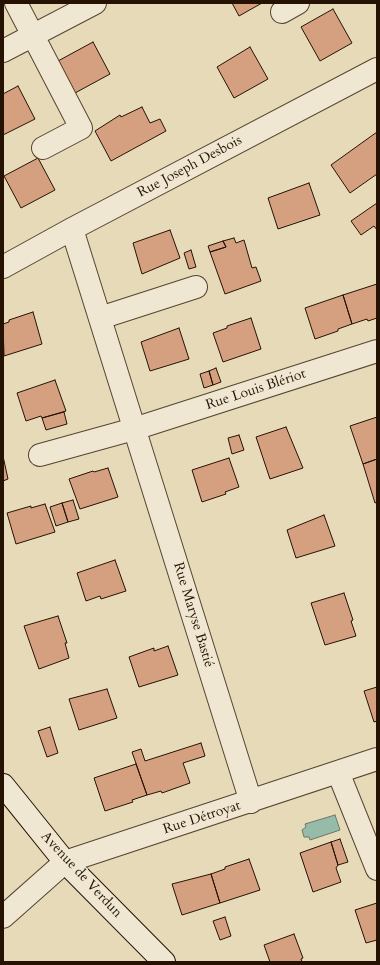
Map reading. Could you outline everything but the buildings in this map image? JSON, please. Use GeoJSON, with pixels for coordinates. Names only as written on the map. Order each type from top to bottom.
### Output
{"type":"FeatureCollection","features":[{"type":"Feature","properties":{"kind":"street"},"geometry":{"type":"LineString","coordinates":[[16,3],[81,128],[43,148]]}},
{"type":"Feature","properties":{"kind":"street"},"geometry":{"type":"LineString","coordinates":[[3,51],[95,3]]}},
{"type":"Feature","properties":{"kind":"street","name":"Rue Joseph Desbois"},"geometry":{"type":"LineString","coordinates":[[3,267],[72,229],[377,69]]}},
{"type":"Feature","properties":{"kind":"street","name":"Rue Maryse Bastié"},"geometry":{"type":"LineString","coordinates":[[72,229],[251,802]]}},
{"type":"Feature","properties":{"kind":"street"},"geometry":{"type":"LineString","coordinates":[[100,318],[196,287]]}},
{"type":"Feature","properties":{"kind":"street","name":"Rue Louis Blériot"},"geometry":{"type":"LineString","coordinates":[[134,429],[377,351]]}},
{"type":"Feature","properties":{"kind":"street"},"geometry":{"type":"LineString","coordinates":[[40,455],[134,429]]}},
{"type":"Feature","properties":{"kind":"street","name":"Rue Détroyat"},"geometry":{"type":"LineString","coordinates":[[65,862],[251,802],[377,759]]}},
{"type":"Feature","properties":{"kind":"street"},"geometry":{"type":"LineString","coordinates":[[338,772],[377,869]]}},
{"type":"Feature","properties":{"kind":"street","name":"Avenue de Verdun"},"geometry":{"type":"LineString","coordinates":[[3,785],[65,862],[164,962]]}},
{"type":"Feature","properties":{"kind":"street"},"geometry":{"type":"LineString","coordinates":[[3,917],[65,862]]}},
{"type":"Feature","properties":{"kind":"shaded area"},"geometry":{"type":"Polygon","coordinates":[[[335,815],[340,830],[310,840],[309,837],[304,837],[302,830],[306,827],[305,824],[335,815]]]}}]}
